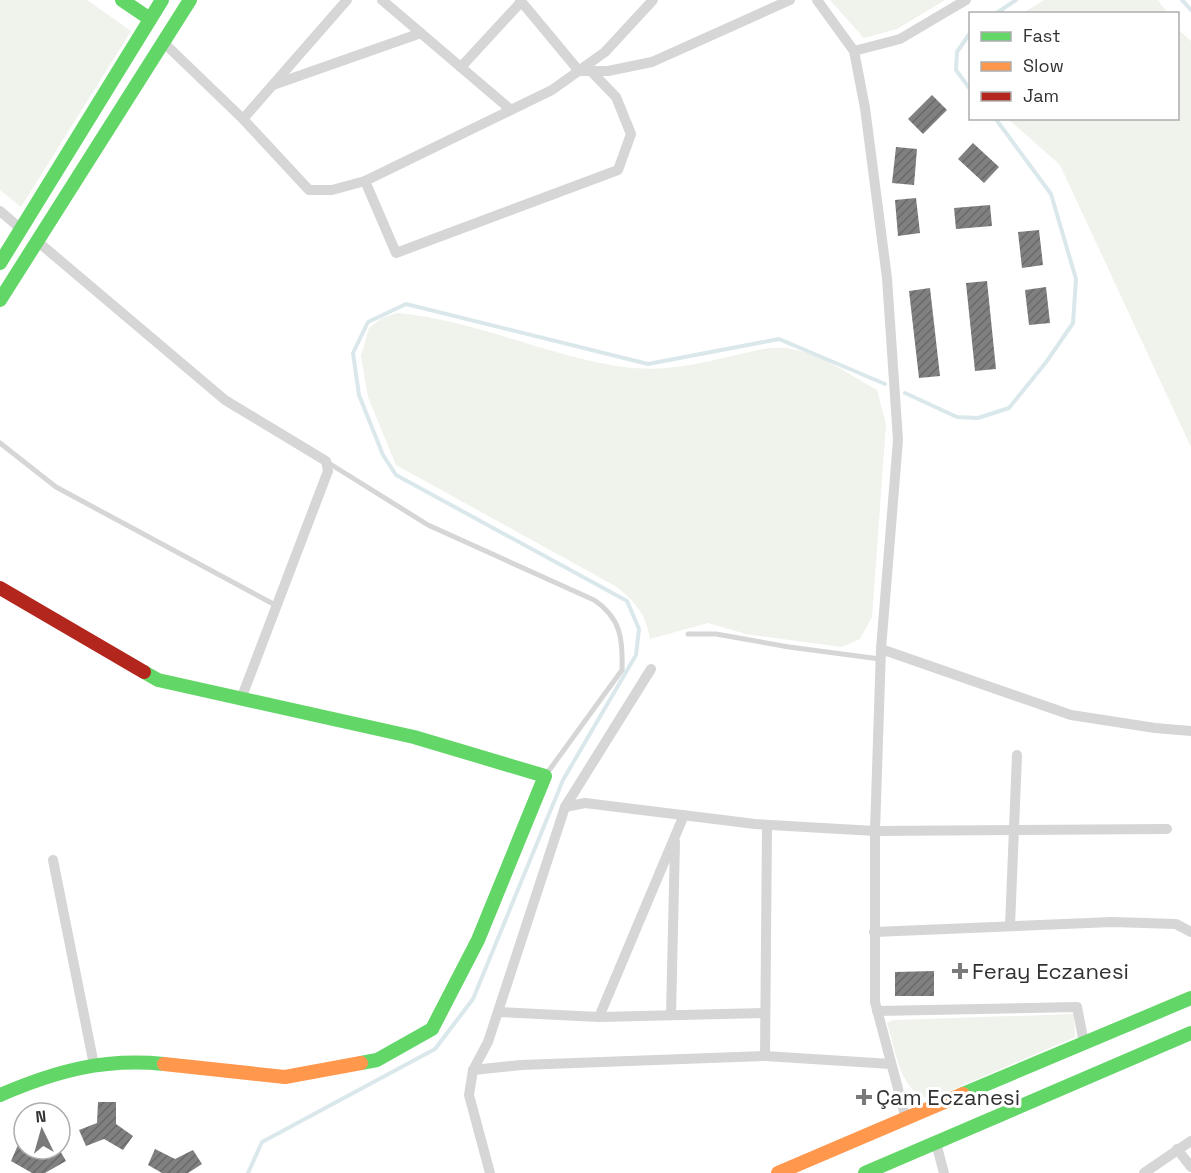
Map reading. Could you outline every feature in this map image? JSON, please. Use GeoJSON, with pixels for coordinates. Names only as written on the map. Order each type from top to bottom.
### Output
{"type":"FeatureCollection","features":[{"type":"Feature","properties":{"kind":"street"},"geometry":{"type":"LineString","coordinates":[[122,0],[150,19]]}},
{"type":"Feature","properties":{"kind":"street"},"geometry":{"type":"LineString","coordinates":[[0,263],[162,0]]}},
{"type":"Feature","properties":{"kind":"street"},"geometry":{"type":"LineString","coordinates":[[0,300],[190,0]]}},
{"type":"Feature","properties":{"kind":"street"},"geometry":{"type":"LineString","coordinates":[[243,119],[347,0]]}},
{"type":"Feature","properties":{"kind":"street"},"geometry":{"type":"LineString","coordinates":[[382,0],[511,110]]}},
{"type":"Feature","properties":{"kind":"street"},"geometry":{"type":"LineString","coordinates":[[163,42],[243,119],[309,190],[332,190],[365,181],[552,90],[586,69],[653,0]]}},
{"type":"Feature","properties":{"kind":"street"},"geometry":{"type":"LineString","coordinates":[[586,69],[608,71],[652,62],[790,0]]}},
{"type":"Feature","properties":{"kind":"street"},"geometry":{"type":"LineString","coordinates":[[817,0],[854,51],[865,108],[887,278],[898,440],[881,654],[874,932],[877,1011],[906,1119]]}},
{"type":"Feature","properties":{"kind":"street"},"geometry":{"type":"LineString","coordinates":[[854,51],[900,39],[966,0]]}},
{"type":"Feature","properties":{"kind":"street"},"geometry":{"type":"LineString","coordinates":[[365,181],[396,253],[618,170],[631,134],[616,97],[520,1],[461,67]]}},
{"type":"Feature","properties":{"kind":"street"},"geometry":{"type":"LineString","coordinates":[[273,85],[421,33]]}},
{"type":"Feature","properties":{"kind":"street"},"geometry":{"type":"LineString","coordinates":[[0,211],[21,229]]}},
{"type":"Feature","properties":{"kind":"street"},"geometry":{"type":"LineString","coordinates":[[37,241],[225,400],[326,461],[328,471],[241,699]]}},
{"type":"Feature","properties":{"kind":"street"},"geometry":{"type":"LineString","coordinates":[[0,588],[158,680],[414,737],[545,776],[478,940],[432,1029],[378,1060],[285,1077],[142,1062],[94,1065],[47,1075],[0,1095]]}},
{"type":"Feature","properties":{"kind":"street"},"geometry":{"type":"LineString","coordinates":[[881,654],[1071,715],[1191,731]]}},
{"type":"Feature","properties":{"kind":"street"},"geometry":{"type":"LineString","coordinates":[[490,1173],[469,1095],[473,1070],[488,1042],[565,807],[651,669]]}},
{"type":"Feature","properties":{"kind":"street"},"geometry":{"type":"LineString","coordinates":[[1010,926],[1017,754]]}},
{"type":"Feature","properties":{"kind":"street"},"geometry":{"type":"LineString","coordinates":[[565,807],[585,803],[767,825],[876,831],[1167,829]]}},
{"type":"Feature","properties":{"kind":"street"},"geometry":{"type":"LineString","coordinates":[[599,1017],[684,815]]}},
{"type":"Feature","properties":{"kind":"street"},"geometry":{"type":"LineString","coordinates":[[765,1056],[767,825]]}},
{"type":"Feature","properties":{"kind":"street"},"geometry":{"type":"LineString","coordinates":[[671,1015],[675,836]]}},
{"type":"Feature","properties":{"kind":"street"},"geometry":{"type":"LineString","coordinates":[[52,860],[94,1065]]}},
{"type":"Feature","properties":{"kind":"street"},"geometry":{"type":"LineString","coordinates":[[874,932],[1112,922],[1176,924],[1191,932]]}},
{"type":"Feature","properties":{"kind":"street"},"geometry":{"type":"LineString","coordinates":[[778,1173],[1191,998]]}},
{"type":"Feature","properties":{"kind":"street"},"geometry":{"type":"LineString","coordinates":[[877,1011],[1077,1007],[1084,1043]]}},
{"type":"Feature","properties":{"kind":"street"},"geometry":{"type":"LineString","coordinates":[[498,1012],[599,1017],[765,1013]]}},
{"type":"Feature","properties":{"kind":"street"},"geometry":{"type":"LineString","coordinates":[[865,1173],[1191,1033]]}},
{"type":"Feature","properties":{"kind":"street"},"geometry":{"type":"LineString","coordinates":[[473,1070],[521,1065],[765,1056],[891,1064]]}},
{"type":"Feature","properties":{"kind":"street"},"geometry":{"type":"LineString","coordinates":[[1144,1173],[1191,1141]]}},
{"type":"Feature","properties":{"kind":"street"},"geometry":{"type":"LineString","coordinates":[[936,1143],[944,1173]]}},
{"type":"Feature","properties":{"kind":"street"},"geometry":{"type":"LineString","coordinates":[[1178,1149],[1191,1167]]}},
{"type":"Feature","properties":{"kind":"lane"},"geometry":{"type":"LineString","coordinates":[[0,443],[56,487],[277,606]]}},
{"type":"Feature","properties":{"kind":"lane"},"geometry":{"type":"LineString","coordinates":[[326,461],[429,525],[594,600],[609,610],[619,630],[622,670],[545,776]]}},
{"type":"Feature","properties":{"kind":"lane"},"geometry":{"type":"LineString","coordinates":[[688,634],[716,634],[789,647],[881,654]]}},
{"type":"Feature","properties":{"kind":"shaded area"},"geometry":{"type":"Polygon","coordinates":[[[0,0],[87,0],[131,31],[21,207],[0,190],[0,0]]]}},
{"type":"Feature","properties":{"kind":"shaded area"},"geometry":{"type":"Polygon","coordinates":[[[830,0],[945,0],[897,29],[864,38],[830,0]]]}},
{"type":"Feature","properties":{"kind":"shaded area"},"geometry":{"type":"Polygon","coordinates":[[[1044,0],[1158,0],[1166,12],[1025,12],[1044,0]]]}},
{"type":"Feature","properties":{"kind":"shaded area"},"geometry":{"type":"Polygon","coordinates":[[[1179,30],[1191,41],[1191,447],[1060,165],[1009,120],[1179,120],[1179,30]]]}},
{"type":"Feature","properties":{"kind":"shaded area"},"geometry":{"type":"Polygon","coordinates":[[[397,313],[455,323],[567,355],[624,367],[651,369],[676,367],[762,349],[787,348],[817,357],[877,390],[886,424],[872,617],[860,639],[842,647],[746,634],[708,623],[650,639],[646,623],[639,610],[617,587],[396,465],[368,397],[361,356],[369,328],[382,318],[397,313]]]}},
{"type":"Feature","properties":{"kind":"shaded area"},"geometry":{"type":"Polygon","coordinates":[[[1074,1014],[1075,1037],[931,1099],[920,1095],[905,1079],[896,1057],[887,1023],[893,1020],[1074,1014]]]}},
{"type":"Feature","properties":{"kind":"building"},"geometry":{"type":"Polygon","coordinates":[[[932,95],[947,110],[923,134],[908,119],[932,95]]]}},
{"type":"Feature","properties":{"kind":"building"},"geometry":{"type":"Polygon","coordinates":[[[973,143],[999,167],[984,183],[958,159],[973,143]]]}},
{"type":"Feature","properties":{"kind":"building"},"geometry":{"type":"Polygon","coordinates":[[[896,147],[917,149],[914,185],[892,183],[896,147]]]}},
{"type":"Feature","properties":{"kind":"building"},"geometry":{"type":"Polygon","coordinates":[[[916,198],[920,233],[898,236],[895,200],[916,198]]]}},
{"type":"Feature","properties":{"kind":"building"},"geometry":{"type":"Polygon","coordinates":[[[990,205],[992,226],[956,229],[954,208],[990,205]]]}},
{"type":"Feature","properties":{"kind":"building"},"geometry":{"type":"Polygon","coordinates":[[[1039,230],[1043,265],[1022,268],[1018,232],[1039,230]]]}},
{"type":"Feature","properties":{"kind":"building"},"geometry":{"type":"Polygon","coordinates":[[[987,281],[996,369],[975,371],[966,283],[987,281]]]}},
{"type":"Feature","properties":{"kind":"building"},"geometry":{"type":"Polygon","coordinates":[[[1046,287],[1050,323],[1029,325],[1025,290],[1046,287]]]}},
{"type":"Feature","properties":{"kind":"building"},"geometry":{"type":"Polygon","coordinates":[[[930,288],[940,376],[919,378],[909,291],[930,288]]]}},
{"type":"Feature","properties":{"kind":"building"},"geometry":{"type":"Polygon","coordinates":[[[934,971],[934,996],[895,996],[895,972],[934,971]]]}},
{"type":"Feature","properties":{"kind":"building"},"geometry":{"type":"Polygon","coordinates":[[[98,1102],[116,1102],[116,1124],[133,1136],[123,1150],[104,1139],[86,1146],[79,1130],[97,1123],[98,1102]]]}},
{"type":"Feature","properties":{"kind":"building"},"geometry":{"type":"Polygon","coordinates":[[[155,1149],[175,1159],[193,1150],[202,1164],[188,1173],[162,1173],[148,1165],[155,1149]]]}},
{"type":"Feature","properties":{"kind":"building"},"geometry":{"type":"Polygon","coordinates":[[[12,1159],[12,1161],[66,1161],[45,1173],[32,1173],[11,1161],[12,1159]]]}},
{"type":"Feature","properties":{"kind":"waterway"},"geometry":{"type":"LineString","coordinates":[[998,12],[1016,0]]}},
{"type":"Feature","properties":{"kind":"waterway"},"geometry":{"type":"LineString","coordinates":[[1182,0],[1191,10]]}},
{"type":"Feature","properties":{"kind":"waterway"},"geometry":{"type":"LineString","coordinates":[[969,34],[957,52],[956,70],[969,88]]}},
{"type":"Feature","properties":{"kind":"waterway"},"geometry":{"type":"LineString","coordinates":[[905,393],[957,417],[978,418],[1009,408],[1047,361],[1073,323],[1076,279],[1051,194],[996,120]]}},
{"type":"Feature","properties":{"kind":"waterway"},"geometry":{"type":"LineString","coordinates":[[248,1173],[262,1142],[435,1049],[473,999],[563,780],[636,655],[639,629],[627,601],[396,475],[383,455],[359,395],[353,353],[368,322],[406,304],[648,364],[779,339],[885,384]]}},
{"type":"Feature","properties":{"kind":"traffic: fast"},"geometry":{"type":"LineString","coordinates":[[122,0],[150,19]]}},
{"type":"Feature","properties":{"kind":"traffic: fast"},"geometry":{"type":"LineString","coordinates":[[0,263],[162,0]]}},
{"type":"Feature","properties":{"kind":"traffic: fast"},"geometry":{"type":"LineString","coordinates":[[0,300],[190,0]]}},
{"type":"Feature","properties":{"kind":"traffic: fast"},"geometry":{"type":"LineString","coordinates":[[144,672],[158,680],[414,737],[545,776],[478,940],[432,1029],[377,1060],[361,1063]]}},
{"type":"Feature","properties":{"kind":"traffic: fast"},"geometry":{"type":"LineString","coordinates":[[963,1094],[1191,998]]}},
{"type":"Feature","properties":{"kind":"traffic: fast"},"geometry":{"type":"LineString","coordinates":[[865,1173],[1191,1033]]}},
{"type":"Feature","properties":{"kind":"traffic: fast"},"geometry":{"type":"LineString","coordinates":[[0,1095],[41,1079],[80,1068],[121,1063],[164,1064]]}},
{"type":"Feature","properties":{"kind":"traffic: slow"},"geometry":{"type":"LineString","coordinates":[[164,1064],[285,1077],[361,1063]]}},
{"type":"Feature","properties":{"kind":"traffic: slow"},"geometry":{"type":"LineString","coordinates":[[778,1173],[963,1094]]}},
{"type":"Feature","properties":{"kind":"traffic: jam"},"geometry":{"type":"LineString","coordinates":[[0,588],[144,672]]}},
{"type":"Feature","properties":{"kind":"place","name":"Feray Eczanesi"},"geometry":{"type":"Point","coordinates":[960,971]}},
{"type":"Feature","properties":{"kind":"place","name":"Çam Eczanesi"},"geometry":{"type":"Point","coordinates":[864,1097]}}]}
